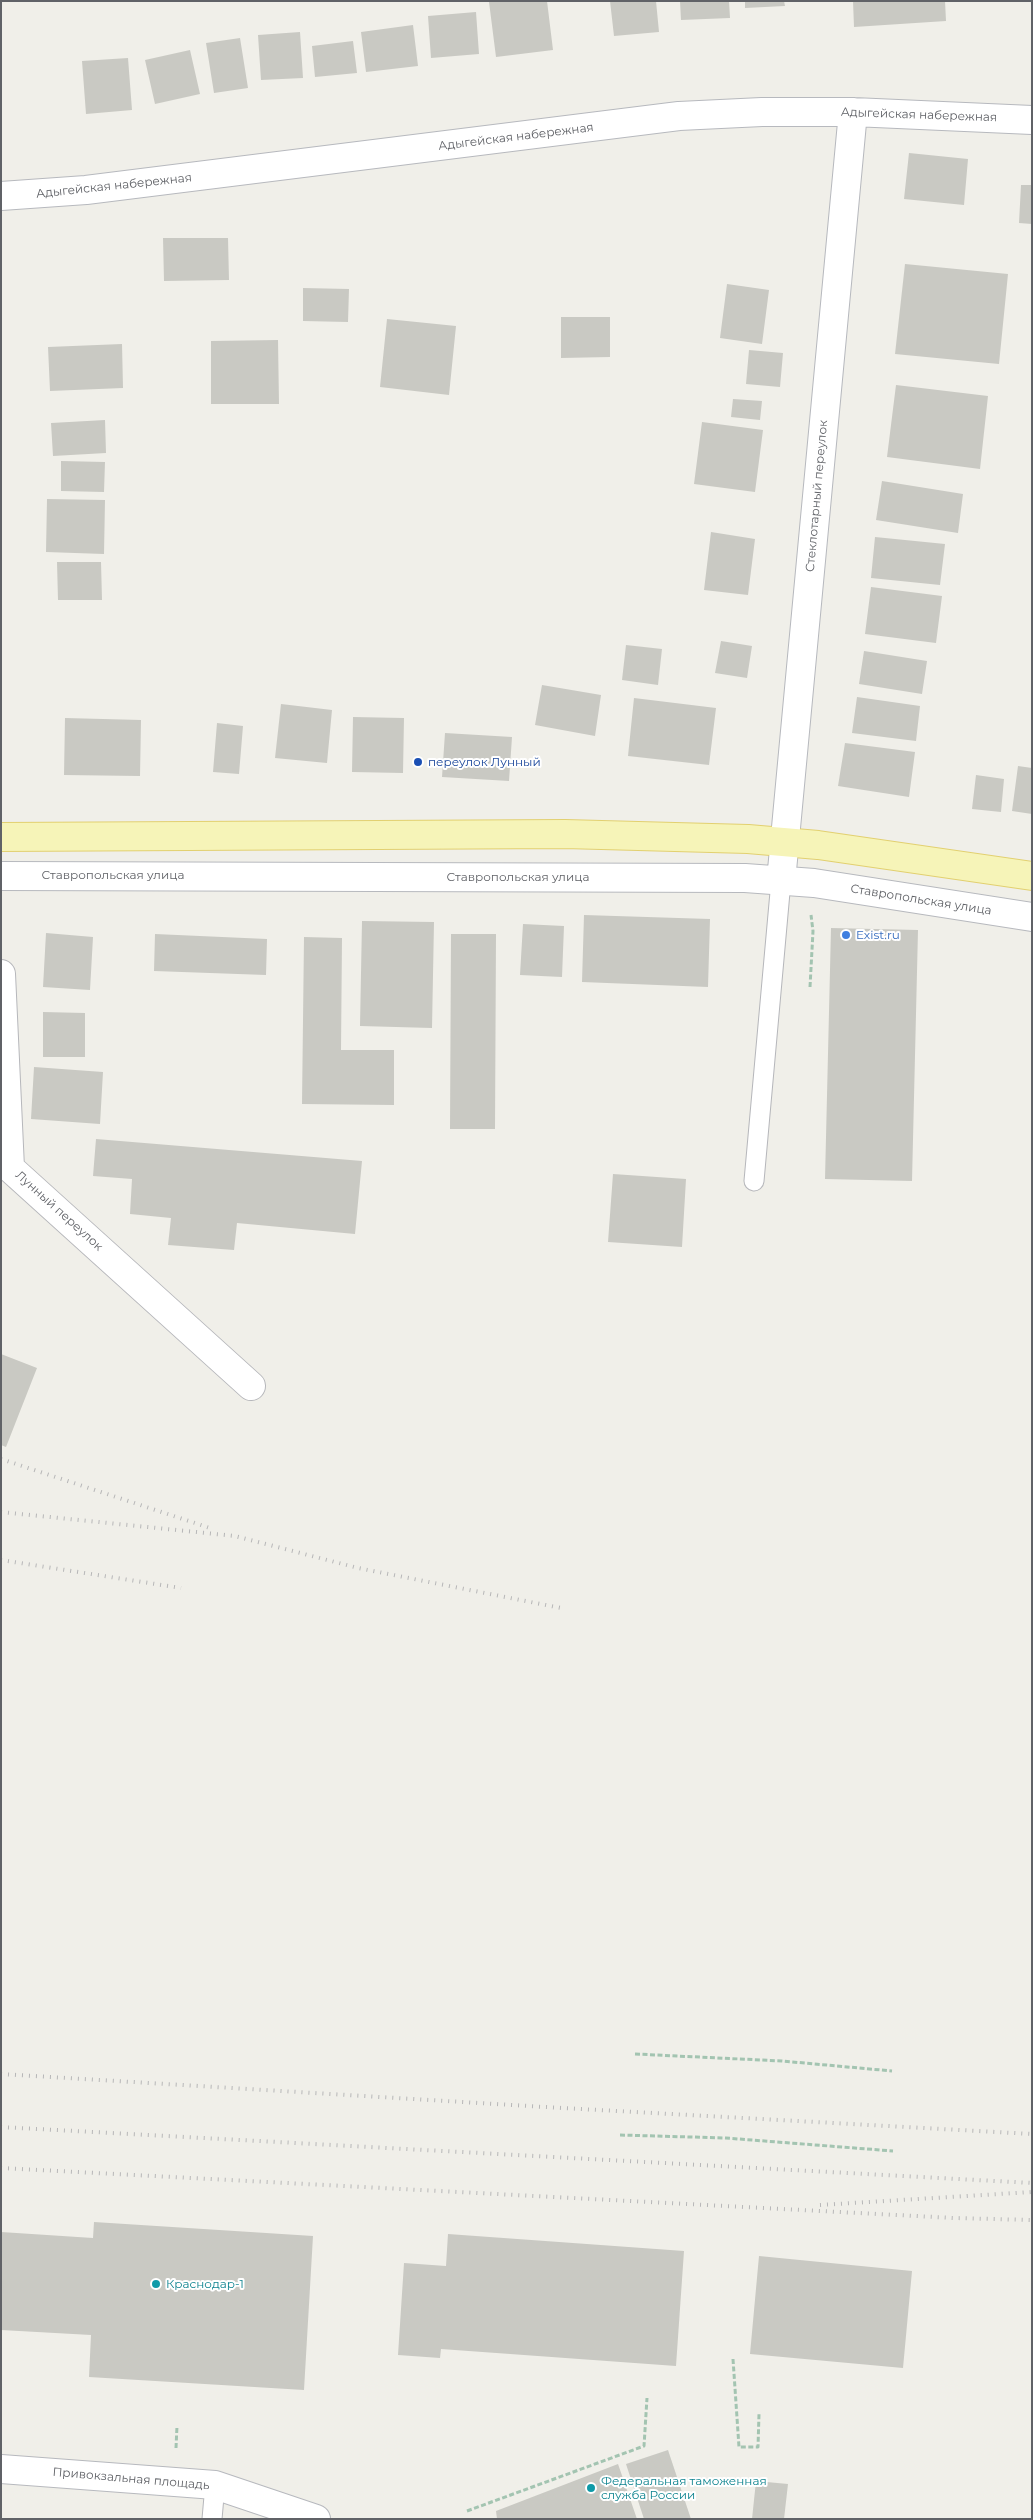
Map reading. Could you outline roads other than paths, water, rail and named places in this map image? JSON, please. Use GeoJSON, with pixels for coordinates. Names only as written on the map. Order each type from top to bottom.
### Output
{"type":"FeatureCollection","features":[{"type":"Feature","properties":{"kind":"main road"},"geometry":{"type":"LineString","coordinates":[[1,837],[565,834],[785,842],[1032,876]]}},
{"type":"Feature","properties":{"kind":"street","name":"Адыгейская набережная"},"geometry":{"type":"LineString","coordinates":[[1,196],[86,190],[679,116],[762,112],[853,112],[1032,120]]}},
{"type":"Feature","properties":{"kind":"street","name":"Стеклотарный переулок"},"geometry":{"type":"LineString","coordinates":[[782,881],[853,112]]}},
{"type":"Feature","properties":{"kind":"street","name":"Ставропольская улица"},"geometry":{"type":"LineString","coordinates":[[1,876],[735,878],[814,883],[1032,917]]}},
{"type":"Feature","properties":{"kind":"street","name":"Лунный переулок"},"geometry":{"type":"LineString","coordinates":[[1,974],[10,1168],[251,1386]]}},
{"type":"Feature","properties":{"kind":"street","name":"Привокзальная площадь"},"geometry":{"type":"LineString","coordinates":[[1,2469],[215,2485],[316,2519]]}},
{"type":"Feature","properties":{"kind":"lane"},"geometry":{"type":"LineString","coordinates":[[754,1181],[782,881]]}},
{"type":"Feature","properties":{"kind":"lane"},"geometry":{"type":"LineString","coordinates":[[212,2519],[215,2485]]}},
{"type":"Feature","properties":{"kind":"railway"},"geometry":{"type":"LineString","coordinates":[[1,1459],[213,1529]]}},
{"type":"Feature","properties":{"kind":"railway"},"geometry":{"type":"LineString","coordinates":[[1,1512],[235,1536],[358,1568],[561,1608]]}},
{"type":"Feature","properties":{"kind":"railway"},"geometry":{"type":"LineString","coordinates":[[1,1560],[181,1588]]}},
{"type":"Feature","properties":{"kind":"railway"},"geometry":{"type":"LineString","coordinates":[[1,2074],[1032,2134]]}},
{"type":"Feature","properties":{"kind":"railway"},"geometry":{"type":"LineString","coordinates":[[1,2127],[1032,2183]]}},
{"type":"Feature","properties":{"kind":"railway"},"geometry":{"type":"LineString","coordinates":[[1,2168],[954,2218],[1032,2220]]}},
{"type":"Feature","properties":{"kind":"railway"},"geometry":{"type":"LineString","coordinates":[[820,2205],[1032,2192]]}},
{"type":"Feature","properties":{"kind":"place","name":"переулок Лунный"},"geometry":{"type":"Point","coordinates":[418,762]}},
{"type":"Feature","properties":{"kind":"place","name":"Exist.ru"},"geometry":{"type":"Point","coordinates":[846,935]}},
{"type":"Feature","properties":{"kind":"place","name":"Краснодар-1"},"geometry":{"type":"Point","coordinates":[156,2284]}},
{"type":"Feature","properties":{"kind":"place","name":"Федеральная таможенная служба России"},"geometry":{"type":"Point","coordinates":[591,2488]}}]}
